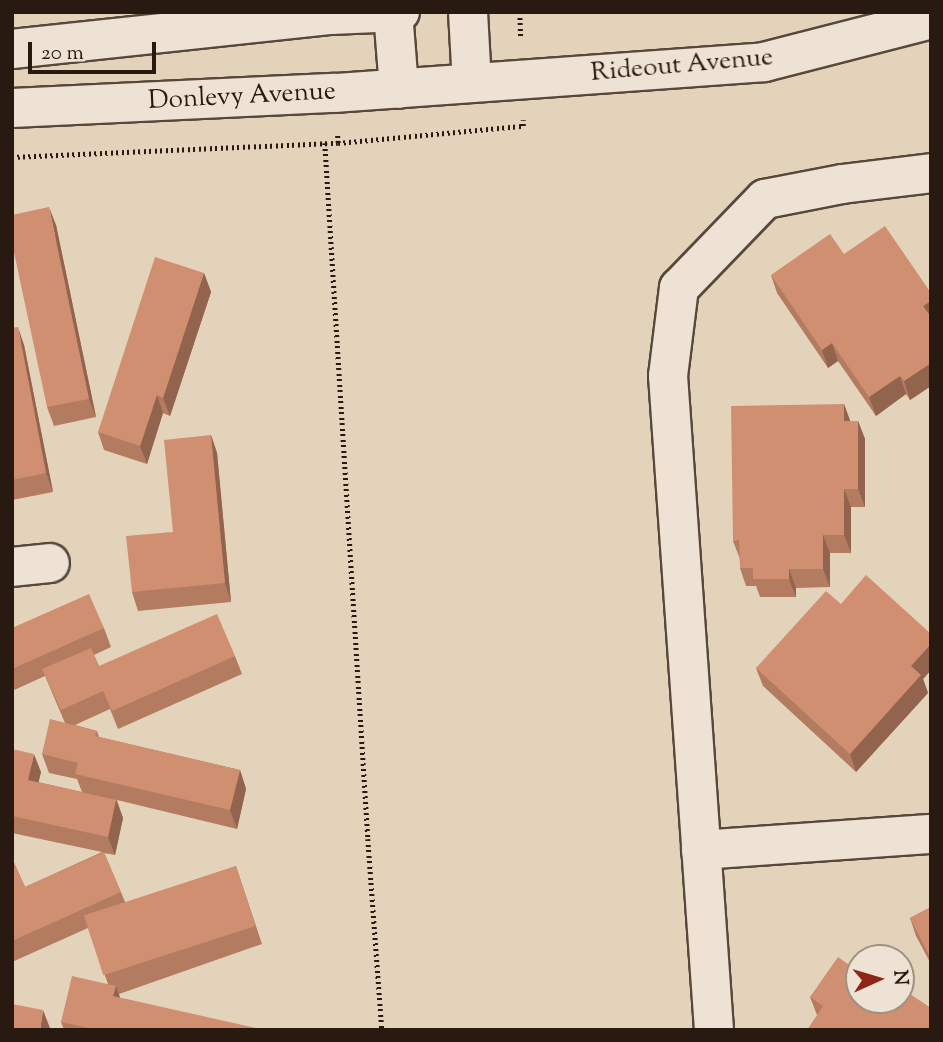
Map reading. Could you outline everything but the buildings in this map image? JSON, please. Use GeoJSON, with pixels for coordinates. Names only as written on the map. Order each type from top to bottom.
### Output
{"type":"FeatureCollection","features":[{"type":"Feature","properties":{"kind":"street"},"geometry":{"type":"LineString","coordinates":[[12,49],[331,15],[400,12]]}},
{"type":"Feature","properties":{"kind":"street"},"geometry":{"type":"LineString","coordinates":[[468,12],[472,83]]}},
{"type":"Feature","properties":{"kind":"street","name":"Rideout Avenue"},"geometry":{"type":"LineString","coordinates":[[912,12],[931,17]]}},
{"type":"Feature","properties":{"kind":"street"},"geometry":{"type":"LineString","coordinates":[[393,13],[399,89]]}},
{"type":"Feature","properties":{"kind":"street","name":"Rideout Avenue"},"geometry":{"type":"LineString","coordinates":[[472,83],[764,62],[931,17]]}},
{"type":"Feature","properties":{"kind":"street","name":"Donlevy Avenue"},"geometry":{"type":"LineString","coordinates":[[12,108],[472,83]]}},
{"type":"Feature","properties":{"kind":"street"},"geometry":{"type":"LineString","coordinates":[[715,1030],[668,376],[679,288],[765,199],[842,184],[931,173]]}},
{"type":"Feature","properties":{"kind":"street"},"geometry":{"type":"LineString","coordinates":[[12,567],[50,563]]}},
{"type":"Feature","properties":{"kind":"street"},"geometry":{"type":"LineString","coordinates":[[701,850],[931,834]]}},
{"type":"Feature","properties":{"kind":"path"},"geometry":{"type":"LineString","coordinates":[[12,157],[338,143],[523,126],[523,108]]}},
{"type":"Feature","properties":{"kind":"path"},"geometry":{"type":"LineString","coordinates":[[337,130],[338,143]]}},
{"type":"Feature","properties":{"kind":"path"},"geometry":{"type":"LineString","coordinates":[[325,143],[368,839],[383,1030]]}}]}
